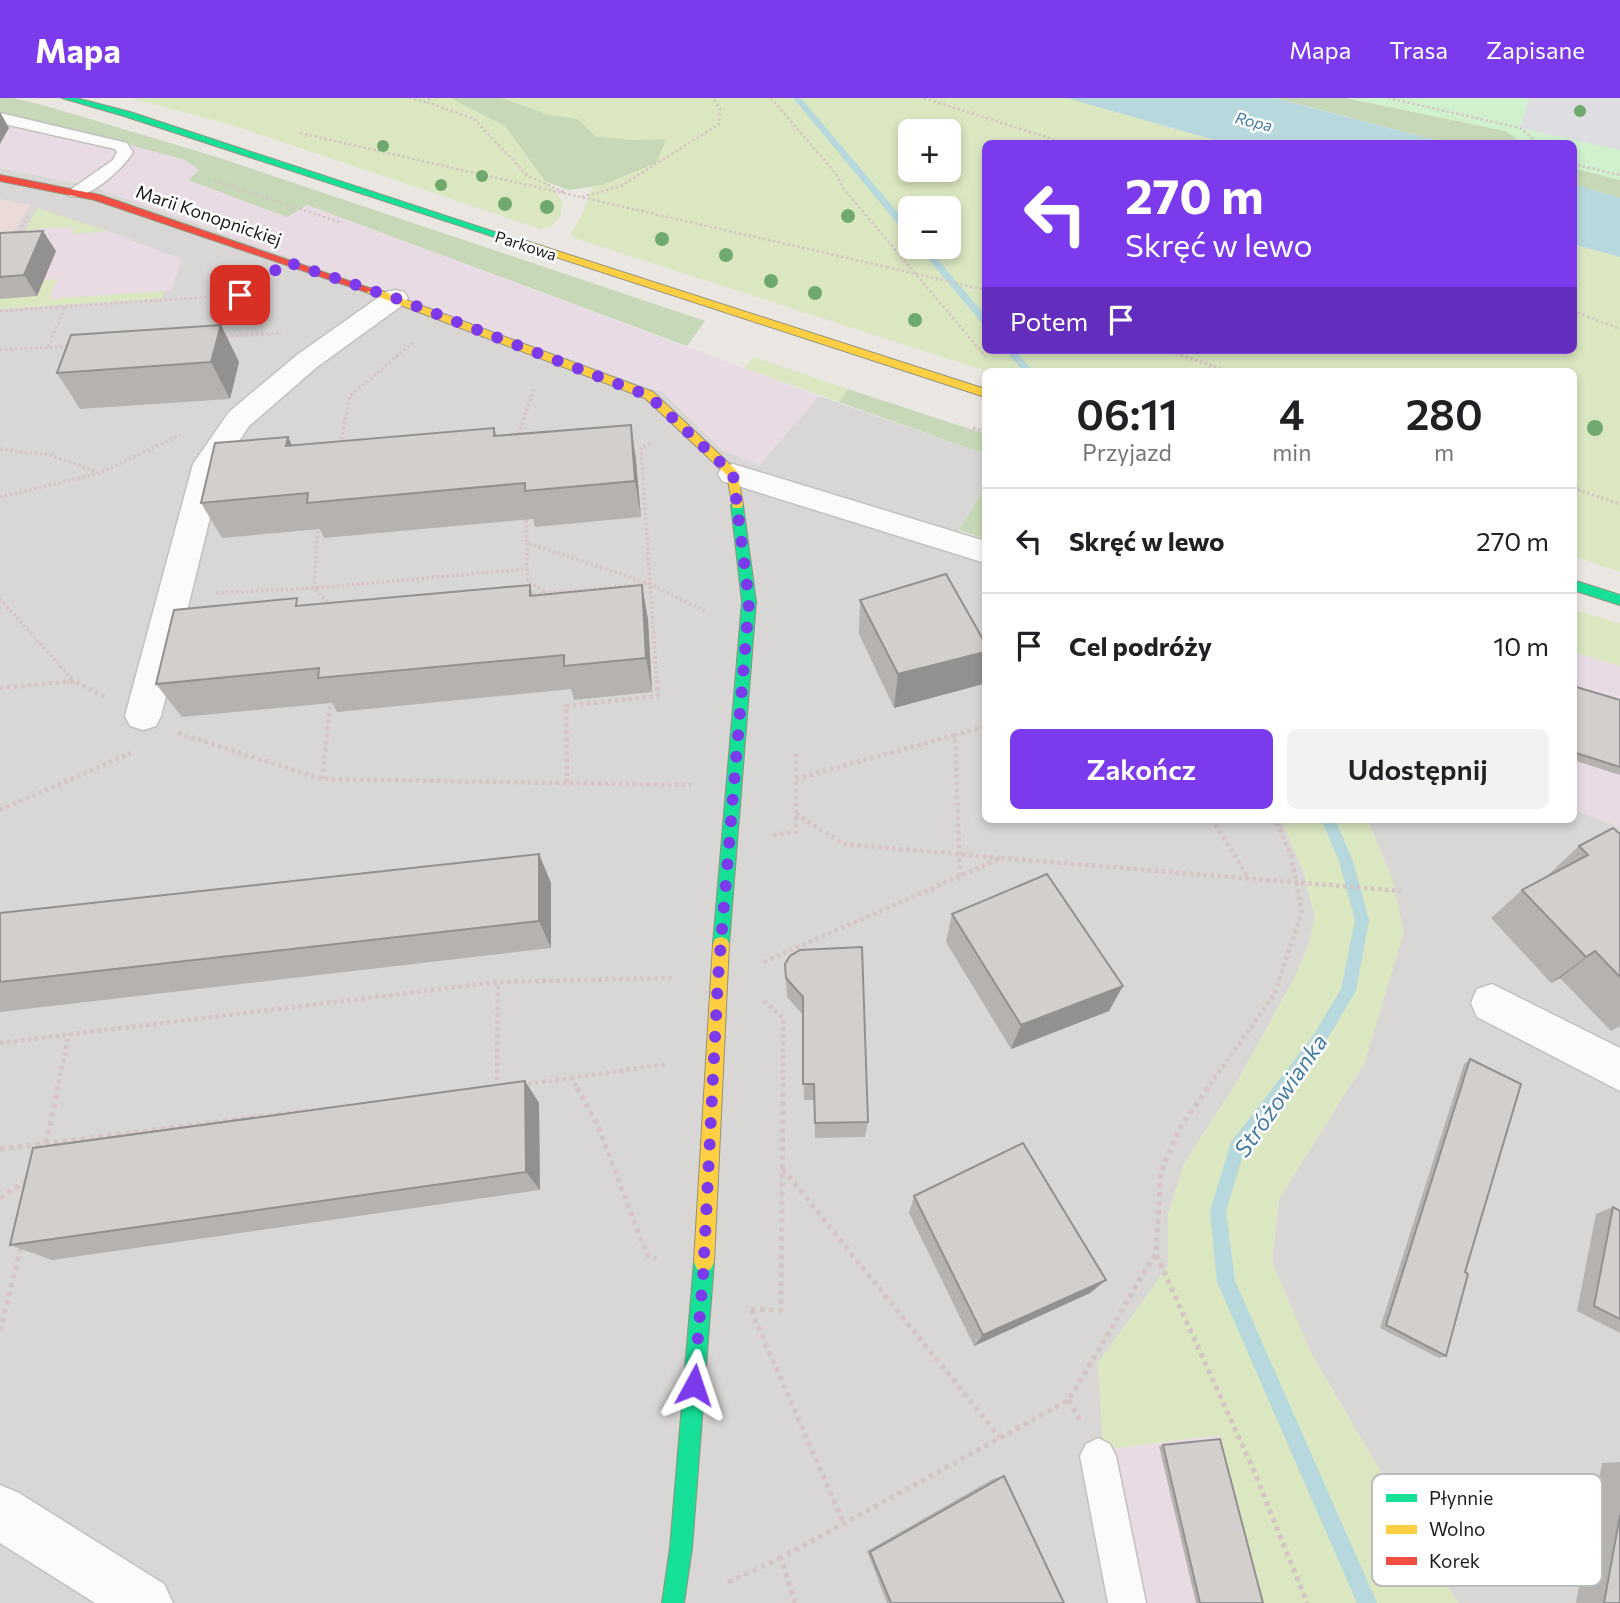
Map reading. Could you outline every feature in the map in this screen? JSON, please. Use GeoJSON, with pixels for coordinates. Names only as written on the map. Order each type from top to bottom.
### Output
{"type":"FeatureCollection","features":[{"type":"Feature","properties":{"kind":"street","name":"Parkowa"},"geometry":{"type":"LineString","coordinates":[[66,98],[140,118],[982,392]]}},
{"type":"Feature","properties":{"kind":"street","name":"Marii Konopnickiej"},"geometry":{"type":"LineString","coordinates":[[0,178],[97,197],[395,298],[649,396],[733,474]]}},
{"type":"Feature","properties":{"kind":"street"},"geometry":{"type":"LineString","coordinates":[[143,716],[208,464],[239,419],[307,361],[395,298]]}},
{"type":"Feature","properties":{"kind":"street"},"geometry":{"type":"LineString","coordinates":[[673,1603],[681,1548],[703,1277],[718,978],[749,602],[733,474],[982,551]]}},
{"type":"Feature","properties":{"kind":"street"},"geometry":{"type":"LineString","coordinates":[[1577,585],[1620,600]]}},
{"type":"Feature","properties":{"kind":"street"},"geometry":{"type":"LineString","coordinates":[[1492,1003],[1620,1070]]}},
{"type":"Feature","properties":{"kind":"street"},"geometry":{"type":"LineString","coordinates":[[0,1512],[145,1603]]}},
{"type":"Feature","properties":{"kind":"lane"},"geometry":{"type":"LineString","coordinates":[[0,118],[121,146],[125,152],[119,163],[76,193]]}},
{"type":"Feature","properties":{"kind":"lane"},"geometry":{"type":"LineString","coordinates":[[1098,1456],[1127,1603]]}},
{"type":"Feature","properties":{"kind":"path"},"geometry":{"type":"LineString","coordinates":[[409,98],[474,118],[528,176],[578,198],[621,186],[719,124],[720,109],[713,98]]}},
{"type":"Feature","properties":{"kind":"path"},"geometry":{"type":"LineString","coordinates":[[426,102],[430,98]]}},
{"type":"Feature","properties":{"kind":"path"},"geometry":{"type":"LineString","coordinates":[[771,98],[836,174],[841,188],[856,201],[894,250],[967,329],[982,351]]}},
{"type":"Feature","properties":{"kind":"path"},"geometry":{"type":"LineString","coordinates":[[924,98],[1055,140]]}},
{"type":"Feature","properties":{"kind":"path"},"geometry":{"type":"LineString","coordinates":[[1388,98],[1520,128],[1534,140]]}},
{"type":"Feature","properties":{"kind":"path"},"geometry":{"type":"LineString","coordinates":[[290,131],[982,289]]}},
{"type":"Feature","properties":{"kind":"path"},"geometry":{"type":"LineString","coordinates":[[1577,165],[1620,175]]}},
{"type":"Feature","properties":{"kind":"path"},"geometry":{"type":"LineString","coordinates":[[17,237],[42,187]]}},
{"type":"Feature","properties":{"kind":"path"},"geometry":{"type":"LineString","coordinates":[[0,311],[240,295],[287,262]]}},
{"type":"Feature","properties":{"kind":"path"},"geometry":{"type":"LineString","coordinates":[[48,348],[65,307]]}},
{"type":"Feature","properties":{"kind":"path"},"geometry":{"type":"LineString","coordinates":[[1577,313],[1620,329]]}},
{"type":"Feature","properties":{"kind":"path"},"geometry":{"type":"LineString","coordinates":[[337,456],[350,396],[443,317]]}},
{"type":"Feature","properties":{"kind":"path"},"geometry":{"type":"LineString","coordinates":[[214,337],[352,329]]}},
{"type":"Feature","properties":{"kind":"path"},"geometry":{"type":"LineString","coordinates":[[0,350],[76,346]]}},
{"type":"Feature","properties":{"kind":"path"},"geometry":{"type":"LineString","coordinates":[[984,354],[993,367]]}},
{"type":"Feature","properties":{"kind":"path"},"geometry":{"type":"LineString","coordinates":[[1177,354],[1217,368]]}},
{"type":"Feature","properties":{"kind":"path"},"geometry":{"type":"LineString","coordinates":[[515,446],[544,355]]}},
{"type":"Feature","properties":{"kind":"path"},"geometry":{"type":"LineString","coordinates":[[628,449],[641,448],[679,424]]}},
{"type":"Feature","properties":{"kind":"path"},"geometry":{"type":"LineString","coordinates":[[0,498],[100,473],[185,433]]}},
{"type":"Feature","properties":{"kind":"path"},"geometry":{"type":"LineString","coordinates":[[567,783],[566,706],[658,696],[641,448]]}},
{"type":"Feature","properties":{"kind":"path"},"geometry":{"type":"LineString","coordinates":[[0,449],[50,455],[100,473]]}},
{"type":"Feature","properties":{"kind":"path"},"geometry":{"type":"LineString","coordinates":[[1577,489],[1620,504]]}},
{"type":"Feature","properties":{"kind":"path"},"geometry":{"type":"LineString","coordinates":[[526,512],[528,581],[548,594]]}},
{"type":"Feature","properties":{"kind":"path"},"geometry":{"type":"LineString","coordinates":[[319,522],[314,589],[338,614]]}},
{"type":"Feature","properties":{"kind":"path"},"geometry":{"type":"LineString","coordinates":[[527,543],[650,584],[747,633]]}},
{"type":"Feature","properties":{"kind":"path"},"geometry":{"type":"LineString","coordinates":[[208,594],[314,589],[527,569]]}},
{"type":"Feature","properties":{"kind":"path"},"geometry":{"type":"LineString","coordinates":[[522,596],[650,584]]}},
{"type":"Feature","properties":{"kind":"path"},"geometry":{"type":"LineString","coordinates":[[548,594],[548,606]]}},
{"type":"Feature","properties":{"kind":"path"},"geometry":{"type":"LineString","coordinates":[[0,598],[74,681],[178,733],[322,779],[734,786]]}},
{"type":"Feature","properties":{"kind":"path"},"geometry":{"type":"LineString","coordinates":[[0,688],[74,681]]}},
{"type":"Feature","properties":{"kind":"path"},"geometry":{"type":"LineString","coordinates":[[322,779],[332,692]]}},
{"type":"Feature","properties":{"kind":"path"},"geometry":{"type":"LineString","coordinates":[[796,779],[982,727]]}},
{"type":"Feature","properties":{"kind":"path"},"geometry":{"type":"LineString","coordinates":[[165,739],[178,733]]}},
{"type":"Feature","properties":{"kind":"path"},"geometry":{"type":"LineString","coordinates":[[955,735],[960,876]]}},
{"type":"Feature","properties":{"kind":"path"},"geometry":{"type":"LineString","coordinates":[[0,810],[140,750]]}},
{"type":"Feature","properties":{"kind":"path"},"geometry":{"type":"LineString","coordinates":[[762,837],[796,832],[796,751]]}},
{"type":"Feature","properties":{"kind":"path"},"geometry":{"type":"LineString","coordinates":[[796,814],[844,844],[959,856],[1401,891]]}},
{"type":"Feature","properties":{"kind":"path"},"geometry":{"type":"LineString","coordinates":[[1215,823],[1250,879]]}},
{"type":"Feature","properties":{"kind":"path"},"geometry":{"type":"LineString","coordinates":[[722,1574],[720,1586],[781,1558],[1069,1400],[1156,1254],[1161,1171],[1181,1126],[1274,995],[1301,912],[1291,856],[1277,823]]}},
{"type":"Feature","properties":{"kind":"path"},"geometry":{"type":"LineString","coordinates":[[737,1309],[781,1310],[783,1018],[753,991],[754,967],[1001,858]]}},
{"type":"Feature","properties":{"kind":"path"},"geometry":{"type":"LineString","coordinates":[[0,1043],[498,982],[754,977]]}},
{"type":"Feature","properties":{"kind":"path"},"geometry":{"type":"LineString","coordinates":[[497,1087],[498,982]]}},
{"type":"Feature","properties":{"kind":"path"},"geometry":{"type":"LineString","coordinates":[[44,1153],[69,1034]]}},
{"type":"Feature","properties":{"kind":"path"},"geometry":{"type":"LineString","coordinates":[[484,1089],[715,1057]]}},
{"type":"Feature","properties":{"kind":"path"},"geometry":{"type":"LineString","coordinates":[[571,1078],[598,1126],[647,1255],[703,1277]]}},
{"type":"Feature","properties":{"kind":"path"},"geometry":{"type":"LineString","coordinates":[[0,1149],[320,1110]]}},
{"type":"Feature","properties":{"kind":"path"},"geometry":{"type":"LineString","coordinates":[[782,1168],[1000,1438]]}},
{"type":"Feature","properties":{"kind":"path"},"geometry":{"type":"LineString","coordinates":[[0,1198],[39,1172]]}},
{"type":"Feature","properties":{"kind":"path"},"geometry":{"type":"LineString","coordinates":[[0,1331],[23,1238]]}},
{"type":"Feature","properties":{"kind":"path"},"geometry":{"type":"LineString","coordinates":[[1156,1254],[1254,1471],[1307,1603]]}},
{"type":"Feature","properties":{"kind":"path"},"geometry":{"type":"LineString","coordinates":[[750,1309],[844,1524]]}},
{"type":"Feature","properties":{"kind":"path"},"geometry":{"type":"LineString","coordinates":[[781,1558],[795,1603]]}},
{"type":"Feature","properties":{"kind":"shaded area"},"geometry":{"type":"Polygon","coordinates":[[[1529,98],[1620,98],[1620,150],[1520,128],[1529,98]]]}},
{"type":"Feature","properties":{"kind":"shaded area"},"geometry":{"type":"Polygon","coordinates":[[[0,113],[185,160],[199,170],[188,180],[287,217],[307,205],[819,396],[759,465],[722,450],[664,393],[94,187],[0,168],[0,113]]]}},
{"type":"Feature","properties":{"kind":"shaded area"},"geometry":{"type":"Polygon","coordinates":[[[0,168],[94,187],[664,393],[722,450],[759,465],[819,396],[982,453],[982,492],[954,538],[982,548],[982,823],[1283,823],[1304,873],[1315,918],[1309,943],[1296,975],[1238,1080],[1184,1164],[1168,1214],[1168,1266],[1098,1363],[1116,1603],[0,1603],[0,168]]]}},
{"type":"Feature","properties":{"kind":"shaded area"},"geometry":{"type":"Polygon","coordinates":[[[0,199],[30,205],[0,255],[0,199]]]}},
{"type":"Feature","properties":{"kind":"shaded area"},"geometry":{"type":"Polygon","coordinates":[[[75,227],[73,234],[108,231],[181,259],[172,291],[48,299],[56,280],[7,283],[32,229],[75,227]]]}},
{"type":"Feature","properties":{"kind":"shaded area"},"geometry":{"type":"Polygon","coordinates":[[[181,259],[248,284],[242,293],[170,298],[181,259]]]}},
{"type":"Feature","properties":{"kind":"shaded area"},"geometry":{"type":"Polygon","coordinates":[[[210,299],[199,336],[54,346],[69,309],[210,299]]]}},
{"type":"Feature","properties":{"kind":"shaded area"},"geometry":{"type":"Polygon","coordinates":[[[208,464],[234,475],[178,719],[143,716],[208,464]]]}},
{"type":"Feature","properties":{"kind":"shaded area"},"geometry":{"type":"Polygon","coordinates":[[[1577,653],[1620,666],[1620,827],[1577,811],[1577,653]]]}},
{"type":"Feature","properties":{"kind":"shaded area"},"geometry":{"type":"Polygon","coordinates":[[[1577,811],[1620,827],[1620,1603],[1458,1603],[1448,1586],[1602,1586],[1602,1474],[1382,1474],[1311,1353],[1272,1262],[1279,1199],[1365,1062],[1392,878],[1369,823],[1577,823],[1577,811]]]}},
{"type":"Feature","properties":{"kind":"shaded area"},"geometry":{"type":"Polygon","coordinates":[[[1220,1435],[1264,1603],[1116,1603],[1103,1450],[1220,1435]]]}},
{"type":"Feature","properties":{"kind":"green space"},"geometry":{"type":"Polygon","coordinates":[[[0,98],[14,98],[43,105],[220,158],[705,321],[687,346],[307,205],[287,217],[188,180],[199,170],[185,160],[0,113],[0,98]]]}},
{"type":"Feature","properties":{"kind":"green space"},"geometry":{"type":"Polygon","coordinates":[[[131,98],[450,98],[505,126],[562,201],[561,215],[551,227],[540,229],[235,126],[131,98]]]}},
{"type":"Feature","properties":{"kind":"green space"},"geometry":{"type":"Polygon","coordinates":[[[450,98],[502,98],[549,115],[578,119],[595,136],[632,140],[666,139],[656,163],[603,185],[568,190],[545,181],[505,126],[450,98]]]}},
{"type":"Feature","properties":{"kind":"green space"},"geometry":{"type":"Polygon","coordinates":[[[502,98],[1066,98],[1214,140],[982,140],[982,354],[1577,354],[1577,245],[1620,257],[1620,572],[1577,557],[1577,368],[982,370],[574,238],[571,232],[582,215],[592,187],[629,174],[666,139],[632,140],[594,136],[578,119],[549,115],[502,98]]]}},
{"type":"Feature","properties":{"kind":"green space"},"geometry":{"type":"Polygon","coordinates":[[[1276,98],[1346,98],[1506,131],[1518,140],[1434,140],[1276,98]]]}},
{"type":"Feature","properties":{"kind":"green space"},"geometry":{"type":"Polygon","coordinates":[[[1346,98],[1620,98],[1620,180],[1577,169],[1577,140],[1518,140],[1506,131],[1346,98]]]}},
{"type":"Feature","properties":{"kind":"green space"},"geometry":{"type":"Polygon","coordinates":[[[1577,169],[1620,180],[1620,198],[1577,185],[1577,169]]]}},
{"type":"Feature","properties":{"kind":"green space"},"geometry":{"type":"Polygon","coordinates":[[[37,208],[108,231],[72,234],[74,227],[32,229],[8,283],[57,279],[49,299],[164,291],[162,298],[0,309],[0,285],[37,208]]]}},
{"type":"Feature","properties":{"kind":"green space"},"geometry":{"type":"Polygon","coordinates":[[[754,357],[848,389],[839,402],[744,368],[754,357]]]}},
{"type":"Feature","properties":{"kind":"green space"},"geometry":{"type":"Polygon","coordinates":[[[848,389],[982,433],[982,453],[839,402],[848,389]]]}},
{"type":"Feature","properties":{"kind":"green space"},"geometry":{"type":"Polygon","coordinates":[[[982,492],[982,538],[959,530],[982,492]]]}},
{"type":"Feature","properties":{"kind":"green space"},"geometry":{"type":"Polygon","coordinates":[[[1577,610],[1620,624],[1620,666],[1577,653],[1577,610]]]}},
{"type":"Feature","properties":{"kind":"green space"},"geometry":{"type":"Polygon","coordinates":[[[1283,823],[1369,823],[1392,878],[1404,932],[1365,1062],[1279,1199],[1272,1262],[1311,1353],[1382,1474],[1372,1474],[1372,1586],[1448,1586],[1458,1603],[1264,1603],[1220,1435],[1103,1450],[1098,1363],[1168,1266],[1168,1214],[1184,1164],[1238,1080],[1296,975],[1309,943],[1315,917],[1304,873],[1283,823]]]}},
{"type":"Feature","properties":{"kind":"water","name":"Ropa"},"geometry":{"type":"Polygon","coordinates":[[[1066,98],[1275,98],[1434,140],[1214,140],[1066,98]]]}},
{"type":"Feature","properties":{"kind":"water"},"geometry":{"type":"Polygon","coordinates":[[[1577,185],[1620,198],[1620,257],[1577,245],[1577,185]]]}},
{"type":"Feature","properties":{"kind":"building"},"geometry":{"type":"Polygon","coordinates":[[[43,231],[24,275],[0,277],[0,233],[43,231]]]}},
{"type":"Feature","properties":{"kind":"building"},"geometry":{"type":"Polygon","coordinates":[[[221,325],[211,362],[57,373],[71,335],[221,325]]]}},
{"type":"Feature","properties":{"kind":"building"},"geometry":{"type":"Polygon","coordinates":[[[631,425],[635,481],[525,491],[525,483],[307,503],[308,493],[201,503],[215,443],[288,437],[286,446],[494,428],[494,436],[631,425]]]}},
{"type":"Feature","properties":{"kind":"building"},"geometry":{"type":"Polygon","coordinates":[[[946,574],[982,638],[982,653],[898,674],[860,600],[946,574]]]}},
{"type":"Feature","properties":{"kind":"building"},"geometry":{"type":"Polygon","coordinates":[[[530,585],[530,596],[642,585],[646,658],[564,666],[564,655],[318,678],[319,668],[156,684],[174,610],[297,598],[296,606],[530,585]]]}},
{"type":"Feature","properties":{"kind":"building"},"geometry":{"type":"Polygon","coordinates":[[[1577,687],[1620,700],[1620,767],[1577,753],[1577,687]]]}},
{"type":"Feature","properties":{"kind":"building"},"geometry":{"type":"Polygon","coordinates":[[[1613,828],[1620,834],[1620,977],[1595,951],[1586,957],[1522,890],[1588,855],[1579,846],[1613,828]]]}},
{"type":"Feature","properties":{"kind":"building"},"geometry":{"type":"Polygon","coordinates":[[[539,854],[539,921],[0,982],[0,913],[539,854]]]}},
{"type":"Feature","properties":{"kind":"building"},"geometry":{"type":"Polygon","coordinates":[[[1047,874],[1123,986],[1021,1025],[952,914],[1047,874]]]}},
{"type":"Feature","properties":{"kind":"building"},"geometry":{"type":"Polygon","coordinates":[[[862,947],[868,1122],[815,1123],[814,1084],[803,1084],[803,997],[786,978],[785,964],[790,956],[800,950],[862,947]]]}},
{"type":"Feature","properties":{"kind":"building"},"geometry":{"type":"Polygon","coordinates":[[[1470,1059],[1521,1084],[1465,1272],[1468,1274],[1446,1356],[1386,1325],[1470,1059]]]}},
{"type":"Feature","properties":{"kind":"building"},"geometry":{"type":"Polygon","coordinates":[[[525,1081],[526,1172],[10,1245],[33,1148],[525,1081]]]}},
{"type":"Feature","properties":{"kind":"building"},"geometry":{"type":"Polygon","coordinates":[[[1023,1143],[1106,1280],[983,1335],[914,1196],[1023,1143]]]}},
{"type":"Feature","properties":{"kind":"building"},"geometry":{"type":"Polygon","coordinates":[[[1613,1207],[1620,1211],[1620,1319],[1594,1306],[1613,1207]]]}},
{"type":"Feature","properties":{"kind":"building"},"geometry":{"type":"Polygon","coordinates":[[[1220,1439],[1263,1603],[1200,1603],[1163,1445],[1220,1439]]]}},
{"type":"Feature","properties":{"kind":"building"},"geometry":{"type":"Polygon","coordinates":[[[1004,1476],[1064,1603],[891,1603],[870,1552],[1004,1476]]]}},
{"type":"Feature","properties":{"kind":"building"},"geometry":{"type":"Polygon","coordinates":[[[1620,1515],[1620,1603],[1604,1603],[1620,1515]]]}},
{"type":"Feature","properties":{"kind":"waterway","name":"Stróżowianka"},"geometry":{"type":"LineString","coordinates":[[797,98],[898,219]]}},
{"type":"Feature","properties":{"kind":"waterway","name":"Stróżowianka"},"geometry":{"type":"LineString","coordinates":[[932,259],[982,317]]}},
{"type":"Feature","properties":{"kind":"waterway","name":"Stróżowianka"},"geometry":{"type":"LineString","coordinates":[[1013,354],[1025,368]]}},
{"type":"Feature","properties":{"kind":"waterway","name":"Stróżowianka"},"geometry":{"type":"LineString","coordinates":[[1330,823],[1346,861],[1362,920],[1348,991],[1318,1041],[1237,1148],[1218,1211],[1226,1282],[1367,1603]]}},
{"type":"Feature","properties":{"kind":"traffic: fast"},"geometry":{"type":"LineString","coordinates":[[66,98],[127,114],[520,242]]}},
{"type":"Feature","properties":{"kind":"traffic: fast"},"geometry":{"type":"LineString","coordinates":[[721,944],[749,602],[737,505]]}},
{"type":"Feature","properties":{"kind":"traffic: fast"},"geometry":{"type":"LineString","coordinates":[[1577,586],[1620,600]]}},
{"type":"Feature","properties":{"kind":"traffic: fast"},"geometry":{"type":"LineString","coordinates":[[673,1603],[681,1548],[704,1262]]}},
{"type":"Feature","properties":{"kind":"traffic: slow"},"geometry":{"type":"LineString","coordinates":[[520,242],[982,392]]}},
{"type":"Feature","properties":{"kind":"traffic: slow"},"geometry":{"type":"LineString","coordinates":[[370,290],[649,395],[733,474],[737,505]]}},
{"type":"Feature","properties":{"kind":"traffic: slow"},"geometry":{"type":"LineString","coordinates":[[704,1262],[721,944]]}},
{"type":"Feature","properties":{"kind":"traffic: jam"},"geometry":{"type":"LineString","coordinates":[[0,178],[97,197],[370,290]]}},
{"type":"Feature","properties":{"kind":"route"},"geometry":{"type":"LineString","coordinates":[[240,295],[287,262],[395,298],[649,396],[733,474],[749,602],[718,978],[703,1277],[694,1385]]}}]}
